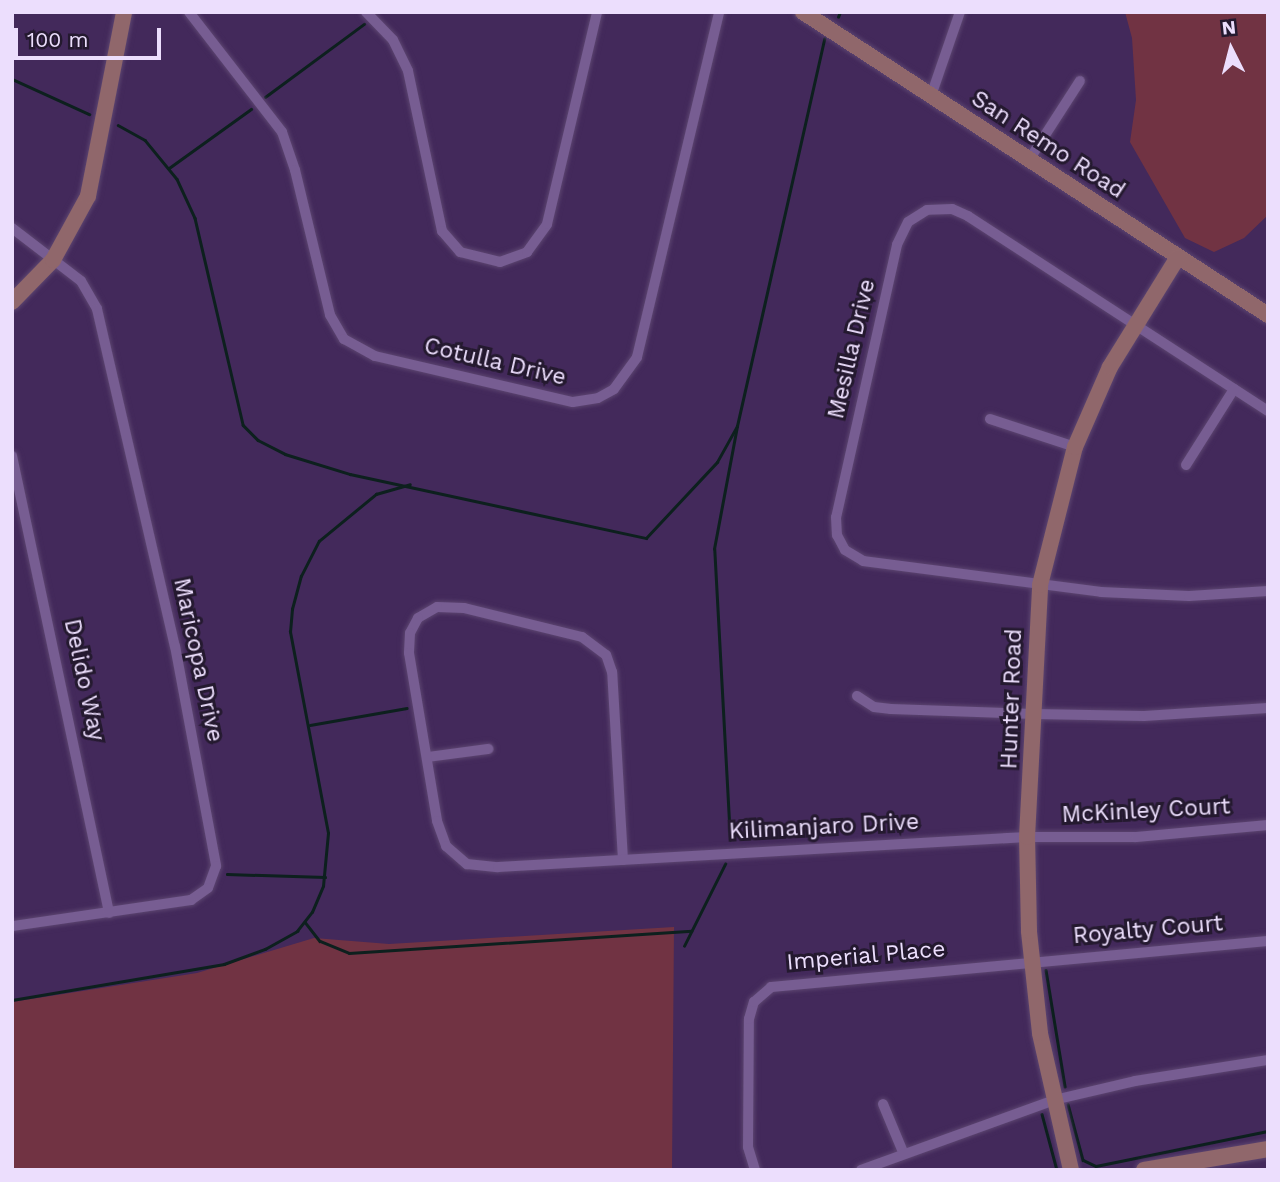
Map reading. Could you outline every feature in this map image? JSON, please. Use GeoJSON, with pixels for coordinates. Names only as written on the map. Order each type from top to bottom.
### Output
{"type":"FeatureCollection","features":[{"type":"Feature","properties":{"kind":"street"},"geometry":{"type":"LineString","coordinates":[[12,302],[53,260],[88,196],[124,12]]}},
{"type":"Feature","properties":{"kind":"street","name":"Cotulla Drive"},"geometry":{"type":"LineString","coordinates":[[189,12],[282,132],[295,170],[330,315],[344,339],[375,356],[573,402],[598,398],[614,389],[636,357],[719,12]]}},
{"type":"Feature","properties":{"kind":"street"},"geometry":{"type":"LineString","coordinates":[[366,12],[393,40],[408,71],[442,230],[460,252],[500,262],[527,252],[547,224],[597,12]]}},
{"type":"Feature","properties":{"kind":"street","name":"San Remo Road"},"geometry":{"type":"LineString","coordinates":[[803,12],[1268,315]]}},
{"type":"Feature","properties":{"kind":"street"},"geometry":{"type":"LineString","coordinates":[[931,96],[960,12]]}},
{"type":"Feature","properties":{"kind":"street"},"geometry":{"type":"LineString","coordinates":[[1029,160],[1080,81]]}},
{"type":"Feature","properties":{"kind":"street","name":"Mesilla Drive"},"geometry":{"type":"LineString","coordinates":[[1040,585],[863,561],[845,550],[837,535],[842,489],[901,234],[908,222],[927,210],[960,211],[1135,325]]}},
{"type":"Feature","properties":{"kind":"street","name":"Maricopa Drive"},"geometry":{"type":"LineString","coordinates":[[12,228],[81,281],[97,309],[175,646],[216,857],[211,883],[198,896],[109,913],[12,926]]}},
{"type":"Feature","properties":{"kind":"street","name":"Hunter Road"},"geometry":{"type":"LineString","coordinates":[[1071,1170],[1054,1100],[1032,962],[1027,837],[1040,585],[1074,447],[1110,367],[1178,257]]}},
{"type":"Feature","properties":{"kind":"street"},"geometry":{"type":"LineString","coordinates":[[1135,325],[1268,411]]}},
{"type":"Feature","properties":{"kind":"street"},"geometry":{"type":"LineString","coordinates":[[1186,465],[1234,389]]}},
{"type":"Feature","properties":{"kind":"street"},"geometry":{"type":"LineString","coordinates":[[990,419],[1074,447]]}},
{"type":"Feature","properties":{"kind":"street","name":"Delido Way"},"geometry":{"type":"LineString","coordinates":[[12,456],[109,913]]}},
{"type":"Feature","properties":{"kind":"street"},"geometry":{"type":"LineString","coordinates":[[1040,585],[1189,596],[1268,591]]}},
{"type":"Feature","properties":{"kind":"street","name":"Kilimanjaro Drive"},"geometry":{"type":"LineString","coordinates":[[623,860],[612,671],[606,655],[592,642],[464,608],[444,606],[424,613],[414,624],[408,641],[442,838],[451,853],[467,864],[498,867],[623,860],[1027,837]]}},
{"type":"Feature","properties":{"kind":"street"},"geometry":{"type":"LineString","coordinates":[[857,696],[874,707],[891,709],[1034,714],[1144,716],[1268,708]]}},
{"type":"Feature","properties":{"kind":"street"},"geometry":{"type":"LineString","coordinates":[[428,757],[488,749]]}},
{"type":"Feature","properties":{"kind":"street","name":"McKinley Court"},"geometry":{"type":"LineString","coordinates":[[1027,837],[1136,837],[1268,825]]}},
{"type":"Feature","properties":{"kind":"street","name":"Royalty Court"},"geometry":{"type":"LineString","coordinates":[[1032,962],[1268,941]]}},
{"type":"Feature","properties":{"kind":"street","name":"Imperial Place"},"geometry":{"type":"LineString","coordinates":[[755,1170],[748,1147],[748,1028],[751,1010],[765,991],[787,983],[1032,962]]}},
{"type":"Feature","properties":{"kind":"street"},"geometry":{"type":"LineString","coordinates":[[861,1170],[903,1152],[1054,1100],[1135,1081],[1268,1060]]}},
{"type":"Feature","properties":{"kind":"street"},"geometry":{"type":"LineString","coordinates":[[883,1104],[903,1152]]}},
{"type":"Feature","properties":{"kind":"street"},"geometry":{"type":"LineString","coordinates":[[1144,1170],[1268,1149]]}},
{"type":"Feature","properties":{"kind":"shaded area"},"geometry":{"type":"Polygon","coordinates":[[[1125,12],[1268,12],[1268,215],[1244,238],[1214,252],[1185,238],[1130,142],[1136,100],[1132,38],[1125,12]]]}},
{"type":"Feature","properties":{"kind":"shaded area"},"geometry":{"type":"Polygon","coordinates":[[[674,927],[672,1170],[12,1170],[12,1002],[197,973],[314,938],[389,944],[674,927]]]}},
{"type":"Feature","properties":{"kind":"waterway"},"geometry":{"type":"LineString","coordinates":[[838,17],[840,12]]}},
{"type":"Feature","properties":{"kind":"waterway"},"geometry":{"type":"LineString","coordinates":[[265,97],[364,24]]}},
{"type":"Feature","properties":{"kind":"waterway"},"geometry":{"type":"LineString","coordinates":[[730,840],[714,549],[737,426],[824,39]]}},
{"type":"Feature","properties":{"kind":"waterway"},"geometry":{"type":"LineString","coordinates":[[12,79],[89,114]]}},
{"type":"Feature","properties":{"kind":"waterway"},"geometry":{"type":"LineString","coordinates":[[169,168],[251,109]]}},
{"type":"Feature","properties":{"kind":"waterway"},"geometry":{"type":"LineString","coordinates":[[118,125],[145,140],[177,179],[195,218],[243,425],[258,440],[285,454],[350,474],[646,538],[717,462],[737,426]]}},
{"type":"Feature","properties":{"kind":"waterway"},"geometry":{"type":"LineString","coordinates":[[12,1000],[224,964],[265,949],[297,931],[312,912],[323,886],[328,833],[290,632],[292,609],[301,576],[319,541],[376,494],[410,484]]}},
{"type":"Feature","properties":{"kind":"waterway"},"geometry":{"type":"LineString","coordinates":[[310,725],[407,708]]}},
{"type":"Feature","properties":{"kind":"waterway"},"geometry":{"type":"LineString","coordinates":[[684,946],[725,864]]}},
{"type":"Feature","properties":{"kind":"waterway"},"geometry":{"type":"LineString","coordinates":[[227,874],[325,877]]}},
{"type":"Feature","properties":{"kind":"waterway"},"geometry":{"type":"LineString","coordinates":[[305,922],[320,941],[349,953],[691,931]]}},
{"type":"Feature","properties":{"kind":"waterway"},"geometry":{"type":"LineString","coordinates":[[1046,970],[1065,1086]]}},
{"type":"Feature","properties":{"kind":"waterway"},"geometry":{"type":"LineString","coordinates":[[1068,1104],[1083,1160],[1096,1166],[1268,1131]]}},
{"type":"Feature","properties":{"kind":"waterway"},"geometry":{"type":"LineString","coordinates":[[1042,1114],[1057,1170]]}}]}
